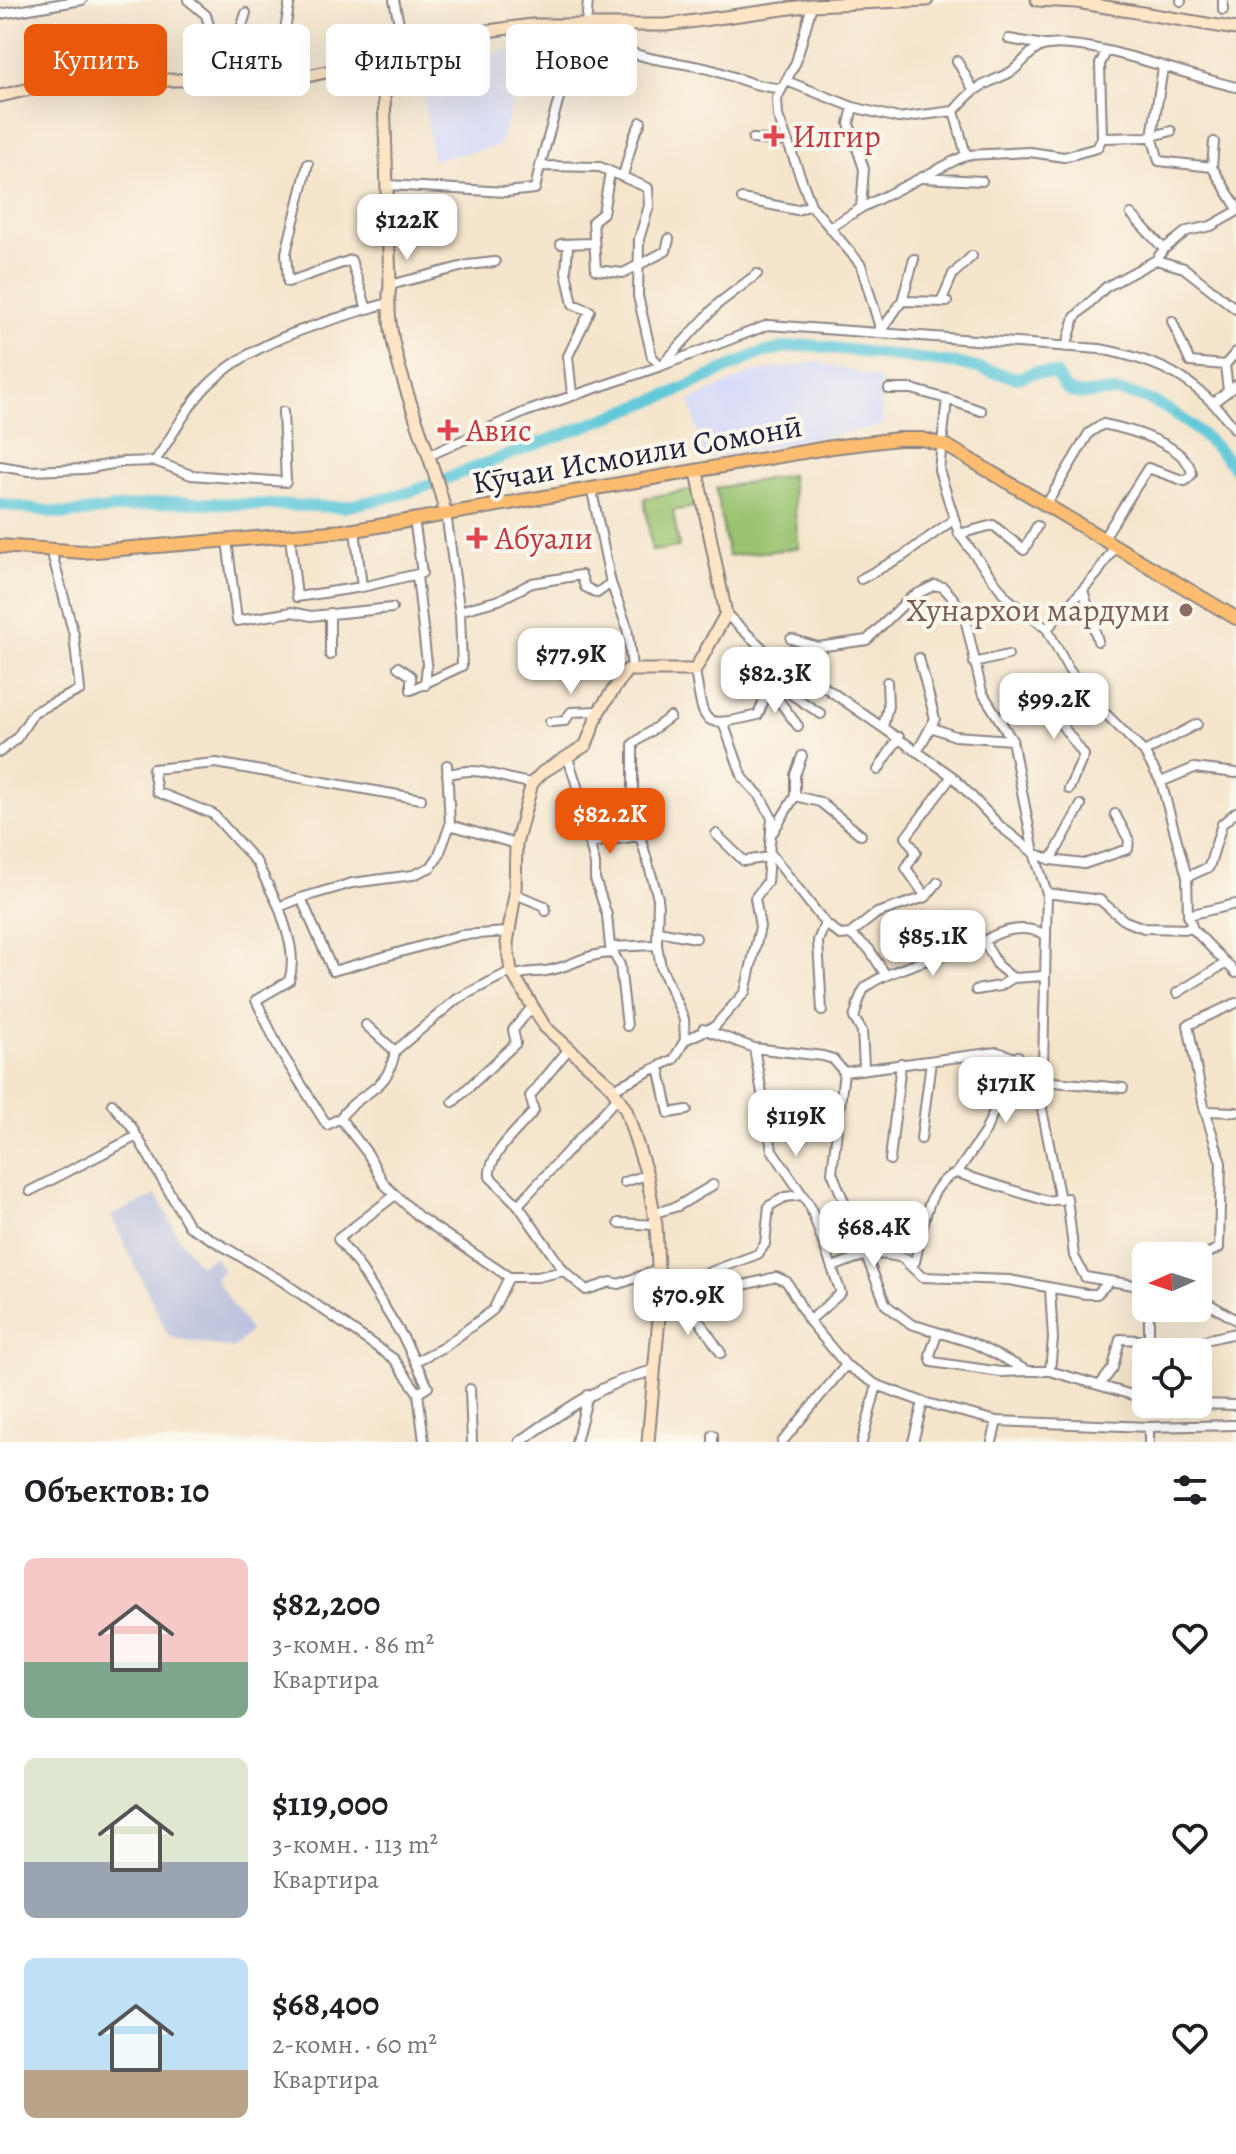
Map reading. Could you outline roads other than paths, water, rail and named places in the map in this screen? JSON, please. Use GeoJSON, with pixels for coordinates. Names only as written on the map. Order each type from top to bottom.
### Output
{"type":"FeatureCollection","features":[{"type":"Feature","properties":{"kind":"main road"},"geometry":{"type":"LineString","coordinates":[[637,26],[666,25],[816,2],[927,0]]}},
{"type":"Feature","properties":{"kind":"main road"},"geometry":{"type":"LineString","coordinates":[[1037,0],[1077,2],[1236,29]]}},
{"type":"Feature","properties":{"kind":"main road"},"geometry":{"type":"LineString","coordinates":[[0,94],[59,82],[183,82]]}},
{"type":"Feature","properties":{"kind":"main road"},"geometry":{"type":"LineString","coordinates":[[384,96],[388,303],[399,356],[445,509]]}},
{"type":"Feature","properties":{"kind":"main road","name":"Кӯчаи Исмоили Сомонӣ"},"geometry":{"type":"LineString","coordinates":[[0,546],[83,552],[355,530],[414,519],[445,509],[592,491],[832,447],[898,439],[942,443],[1236,618]]}},
{"type":"Feature","properties":{"kind":"main road"},"geometry":{"type":"LineString","coordinates":[[648,1442],[660,1306],[660,1269],[647,1175],[630,1119],[615,1093],[545,1027],[512,974],[508,932],[515,894],[516,844],[532,783],[543,772],[586,745],[599,711],[632,667],[695,670],[726,614],[697,472]]}},
{"type":"Feature","properties":{"kind":"street"},"geometry":{"type":"LineString","coordinates":[[0,14],[82,0]]}},
{"type":"Feature","properties":{"kind":"street"},"geometry":{"type":"LineString","coordinates":[[188,0],[206,15],[209,24]]}},
{"type":"Feature","properties":{"kind":"street"},"geometry":{"type":"LineString","coordinates":[[286,24],[290,0]]}},
{"type":"Feature","properties":{"kind":"street"},"geometry":{"type":"LineString","coordinates":[[394,0],[399,24]]}},
{"type":"Feature","properties":{"kind":"street"},"geometry":{"type":"LineString","coordinates":[[584,24],[588,0]]}},
{"type":"Feature","properties":{"kind":"street"},"geometry":{"type":"LineString","coordinates":[[816,2],[807,33],[777,98],[778,116],[811,205],[861,265],[881,331]]}},
{"type":"Feature","properties":{"kind":"street"},"geometry":{"type":"LineString","coordinates":[[243,24],[246,13]]}},
{"type":"Feature","properties":{"kind":"street"},"geometry":{"type":"LineString","coordinates":[[1009,39],[1078,46],[1236,87]]}},
{"type":"Feature","properties":{"kind":"street"},"geometry":{"type":"LineString","coordinates":[[637,55],[648,60],[697,66],[763,86],[785,85],[898,118],[954,111],[973,89],[1010,72],[1045,45]]}},
{"type":"Feature","properties":{"kind":"street"},"geometry":{"type":"LineString","coordinates":[[831,227],[861,208],[966,155],[1030,152],[1064,157],[1097,148],[1102,138],[1100,64],[1106,52]]}},
{"type":"Feature","properties":{"kind":"street"},"geometry":{"type":"LineString","coordinates":[[957,61],[973,89]]}},
{"type":"Feature","properties":{"kind":"street"},"geometry":{"type":"LineString","coordinates":[[1163,68],[1152,136],[1159,161],[1212,167]]}},
{"type":"Feature","properties":{"kind":"street"},"geometry":{"type":"LineString","coordinates":[[388,185],[535,189],[562,96]]}},
{"type":"Feature","properties":{"kind":"street"},"geometry":{"type":"LineString","coordinates":[[853,107],[849,124],[864,169],[861,208]]}},
{"type":"Feature","properties":{"kind":"street"},"geometry":{"type":"LineString","coordinates":[[954,111],[966,155]]}},
{"type":"Feature","properties":{"kind":"street"},"geometry":{"type":"LineString","coordinates":[[623,176],[641,122]]}},
{"type":"Feature","properties":{"kind":"street"},"geometry":{"type":"LineString","coordinates":[[1102,138],[1152,136],[1171,131]]}},
{"type":"Feature","properties":{"kind":"street"},"geometry":{"type":"LineString","coordinates":[[753,139],[788,142]]}},
{"type":"Feature","properties":{"kind":"street"},"geometry":{"type":"LineString","coordinates":[[1214,142],[1212,167],[1236,206]]}},
{"type":"Feature","properties":{"kind":"street"},"geometry":{"type":"LineString","coordinates":[[308,164],[286,253],[288,282],[351,260],[367,309]]}},
{"type":"Feature","properties":{"kind":"street"},"geometry":{"type":"LineString","coordinates":[[540,166],[600,167],[648,188],[649,206],[639,239],[638,296],[652,357],[661,366]]}},
{"type":"Feature","properties":{"kind":"street"},"geometry":{"type":"LineString","coordinates":[[610,172],[603,213],[593,221],[596,270],[623,273],[666,251],[669,239]]}},
{"type":"Feature","properties":{"kind":"street"},"geometry":{"type":"LineString","coordinates":[[922,178],[982,181]]}},
{"type":"Feature","properties":{"kind":"street"},"geometry":{"type":"LineString","coordinates":[[742,199],[797,210],[811,205]]}},
{"type":"Feature","properties":{"kind":"street"},"geometry":{"type":"LineString","coordinates":[[1066,347],[1075,317],[1115,280],[1156,260],[1164,249],[1187,231],[1211,226],[1236,212]]}},
{"type":"Feature","properties":{"kind":"street"},"geometry":{"type":"LineString","coordinates":[[1131,214],[1164,249]]}},
{"type":"Feature","properties":{"kind":"street"},"geometry":{"type":"LineString","coordinates":[[572,395],[568,356],[590,311],[573,304],[567,289],[565,244],[592,243]]}},
{"type":"Feature","properties":{"kind":"street"},"geometry":{"type":"LineString","coordinates":[[902,301],[944,302],[953,274],[972,256]]}},
{"type":"Feature","properties":{"kind":"street"},"geometry":{"type":"LineString","coordinates":[[881,331],[902,301],[914,259]]}},
{"type":"Feature","properties":{"kind":"street"},"geometry":{"type":"LineString","coordinates":[[1156,260],[1184,268],[1236,309]]}},
{"type":"Feature","properties":{"kind":"street"},"geometry":{"type":"LineString","coordinates":[[390,285],[468,265],[495,262]]}},
{"type":"Feature","properties":{"kind":"street"},"geometry":{"type":"LineString","coordinates":[[661,366],[719,303],[757,274]]}},
{"type":"Feature","properties":{"kind":"street"},"geometry":{"type":"LineString","coordinates":[[155,461],[206,386],[230,365],[257,348],[388,303]]}},
{"type":"Feature","properties":{"kind":"street"},"geometry":{"type":"LineString","coordinates":[[1172,321],[1190,362],[1225,365]]}},
{"type":"Feature","properties":{"kind":"street"},"geometry":{"type":"LineString","coordinates":[[430,462],[525,412],[661,366],[768,325],[1066,347],[1144,358],[1168,368],[1214,402],[1236,430]]}},
{"type":"Feature","properties":{"kind":"street"},"geometry":{"type":"LineString","coordinates":[[1225,365],[1236,352]]}},
{"type":"Feature","properties":{"kind":"street"},"geometry":{"type":"LineString","coordinates":[[1214,402],[1232,388],[1225,365]]}},
{"type":"Feature","properties":{"kind":"street"},"geometry":{"type":"LineString","coordinates":[[889,389],[912,389],[981,411]]}},
{"type":"Feature","properties":{"kind":"street"},"geometry":{"type":"LineString","coordinates":[[947,399],[939,470],[959,534],[1007,598],[1047,629],[1069,670],[1092,700],[1144,752],[1161,782],[1187,877],[1188,915],[1193,929],[1236,973]]}},
{"type":"Feature","properties":{"kind":"street"},"geometry":{"type":"LineString","coordinates":[[0,466],[29,471],[85,469],[123,462],[155,461],[191,475],[286,482],[283,412]]}},
{"type":"Feature","properties":{"kind":"street"},"geometry":{"type":"LineString","coordinates":[[1046,505],[1089,433],[1103,424],[1132,430],[1168,446],[1191,467],[1192,474],[1185,481],[1148,468],[1083,590],[1047,629]]}},
{"type":"Feature","properties":{"kind":"street"},"geometry":{"type":"LineString","coordinates":[[592,491],[611,583],[625,616],[632,667]]}},
{"type":"Feature","properties":{"kind":"street"},"geometry":{"type":"LineString","coordinates":[[398,667],[411,676],[411,690],[462,666],[459,611],[445,509]]}},
{"type":"Feature","properties":{"kind":"street"},"geometry":{"type":"LineString","coordinates":[[290,536],[297,597],[362,587],[370,582],[422,573],[414,519]]}},
{"type":"Feature","properties":{"kind":"street"},"geometry":{"type":"LineString","coordinates":[[861,579],[903,556],[953,520]]}},
{"type":"Feature","properties":{"kind":"street"},"geometry":{"type":"LineString","coordinates":[[959,534],[993,525],[1024,550],[1037,526]]}},
{"type":"Feature","properties":{"kind":"street"},"geometry":{"type":"LineString","coordinates":[[355,530],[362,587]]}},
{"type":"Feature","properties":{"kind":"street"},"geometry":{"type":"LineString","coordinates":[[227,540],[237,621],[292,612],[311,616],[392,608]]}},
{"type":"Feature","properties":{"kind":"street"},"geometry":{"type":"LineString","coordinates":[[0,752],[17,738],[34,712],[80,690],[74,635],[51,550]]}},
{"type":"Feature","properties":{"kind":"street"},"geometry":{"type":"LineString","coordinates":[[459,611],[552,578],[581,575],[585,587],[597,593],[611,583]]}},
{"type":"Feature","properties":{"kind":"street"},"geometry":{"type":"LineString","coordinates":[[417,576],[427,664],[425,685]]}},
{"type":"Feature","properties":{"kind":"street"},"geometry":{"type":"LineString","coordinates":[[791,639],[818,647],[867,640],[911,597],[935,585],[943,587],[954,599],[965,618],[982,692],[1012,740],[1034,853],[1047,893],[1042,1109],[1060,1200]]}},
{"type":"Feature","properties":{"kind":"street"},"geometry":{"type":"LineString","coordinates":[[1083,590],[1098,641]]}},
{"type":"Feature","properties":{"kind":"street"},"geometry":{"type":"LineString","coordinates":[[330,613],[330,655]]}},
{"type":"Feature","properties":{"kind":"street"},"geometry":{"type":"LineString","coordinates":[[726,614],[772,657],[813,679],[952,776],[1000,826],[1034,853],[1051,860],[1084,864],[1128,849],[1129,840],[1115,814]]}},
{"type":"Feature","properties":{"kind":"street"},"geometry":{"type":"LineString","coordinates":[[974,663],[1008,655]]}},
{"type":"Feature","properties":{"kind":"street"},"geometry":{"type":"LineString","coordinates":[[695,670],[701,711],[710,720],[724,725],[758,715],[766,695],[766,678],[772,657]]}},
{"type":"Feature","properties":{"kind":"street"},"geometry":{"type":"LineString","coordinates":[[917,752],[935,719],[919,658]]}},
{"type":"Feature","properties":{"kind":"street"},"geometry":{"type":"LineString","coordinates":[[766,678],[821,714]]}},
{"type":"Feature","properties":{"kind":"street"},"geometry":{"type":"LineString","coordinates":[[883,727],[888,706],[887,682]]}},
{"type":"Feature","properties":{"kind":"street"},"geometry":{"type":"LineString","coordinates":[[766,695],[776,697],[798,726]]}},
{"type":"Feature","properties":{"kind":"street"},"geometry":{"type":"LineString","coordinates":[[1001,720],[1030,696],[1061,724],[1084,755],[1069,789]]}},
{"type":"Feature","properties":{"kind":"street"},"geometry":{"type":"LineString","coordinates":[[550,722],[565,721],[571,712],[599,711]]}},
{"type":"Feature","properties":{"kind":"street"},"geometry":{"type":"LineString","coordinates":[[670,717],[633,744],[631,772],[639,836],[658,898],[657,945],[661,967],[684,1019],[685,1040]]}},
{"type":"Feature","properties":{"kind":"street"},"geometry":{"type":"LineString","coordinates":[[1144,752],[1197,724]]}},
{"type":"Feature","properties":{"kind":"street"},"geometry":{"type":"LineString","coordinates":[[518,1205],[615,1093],[674,1059],[685,1040],[715,1026],[745,992],[760,927],[755,898],[767,882],[772,818],[760,796],[743,778],[724,725]]}},
{"type":"Feature","properties":{"kind":"street"},"geometry":{"type":"LineString","coordinates":[[931,727],[966,737],[1012,740]]}},
{"type":"Feature","properties":{"kind":"street"},"geometry":{"type":"LineString","coordinates":[[878,770],[899,737]]}},
{"type":"Feature","properties":{"kind":"street"},"geometry":{"type":"LineString","coordinates":[[770,836],[795,796],[795,775],[802,756]]}},
{"type":"Feature","properties":{"kind":"street"},"geometry":{"type":"LineString","coordinates":[[568,758],[577,786],[576,808],[590,843],[595,879],[607,915],[609,951],[622,976],[627,1026]]}},
{"type":"Feature","properties":{"kind":"street"},"geometry":{"type":"LineString","coordinates":[[421,799],[216,763],[153,769],[157,792],[213,814],[257,863],[279,907],[294,966],[289,981],[256,1000],[280,1051],[327,1125],[378,1088],[392,1071],[395,1051],[457,999],[512,974],[528,970],[543,972],[577,958],[657,945]]}},
{"type":"Feature","properties":{"kind":"street"},"geometry":{"type":"LineString","coordinates":[[279,907],[352,883],[413,875],[431,867],[450,825],[447,770],[471,767],[508,780],[532,783]]}},
{"type":"Feature","properties":{"kind":"street"},"geometry":{"type":"LineString","coordinates":[[1161,782],[1194,768],[1236,773]]}},
{"type":"Feature","properties":{"kind":"street"},"geometry":{"type":"LineString","coordinates":[[926,897],[906,868],[916,852],[906,837],[952,776]]}},
{"type":"Feature","properties":{"kind":"street"},"geometry":{"type":"LineString","coordinates":[[795,796],[820,802],[861,835]]}},
{"type":"Feature","properties":{"kind":"street"},"geometry":{"type":"LineString","coordinates":[[1051,860],[1081,805]]}},
{"type":"Feature","properties":{"kind":"street"},"geometry":{"type":"LineString","coordinates":[[1187,877],[1209,867],[1222,824],[1236,812]]}},
{"type":"Feature","properties":{"kind":"street"},"geometry":{"type":"LineString","coordinates":[[450,825],[516,844]]}},
{"type":"Feature","properties":{"kind":"street"},"geometry":{"type":"LineString","coordinates":[[716,834],[744,861],[770,855]]}},
{"type":"Feature","properties":{"kind":"street"},"geometry":{"type":"LineString","coordinates":[[590,843],[639,836]]}},
{"type":"Feature","properties":{"kind":"street"},"geometry":{"type":"LineString","coordinates":[[770,855],[825,923],[840,935],[850,934],[877,913],[926,897],[938,882]]}},
{"type":"Feature","properties":{"kind":"street"},"geometry":{"type":"LineString","coordinates":[[1047,893],[1100,900],[1125,921],[1144,928],[1193,929]]}},
{"type":"Feature","properties":{"kind":"street"},"geometry":{"type":"LineString","coordinates":[[515,894],[545,906],[546,911]]}},
{"type":"Feature","properties":{"kind":"street"},"geometry":{"type":"LineString","coordinates":[[301,898],[333,971],[461,935],[508,932]]}},
{"type":"Feature","properties":{"kind":"street"},"geometry":{"type":"LineString","coordinates":[[1188,915],[1236,904]]}},
{"type":"Feature","properties":{"kind":"street"},"geometry":{"type":"LineString","coordinates":[[822,1011],[818,941],[825,923]]}},
{"type":"Feature","properties":{"kind":"street"},"geometry":{"type":"LineString","coordinates":[[864,1067],[862,1031],[854,1018],[863,990],[885,974],[920,965],[995,934],[1020,928],[1044,934]]}},
{"type":"Feature","properties":{"kind":"street"},"geometry":{"type":"LineString","coordinates":[[658,931],[696,938]]}},
{"type":"Feature","properties":{"kind":"street"},"geometry":{"type":"LineString","coordinates":[[850,934],[869,949],[885,974]]}},
{"type":"Feature","properties":{"kind":"street"},"geometry":{"type":"LineString","coordinates":[[984,941],[998,966],[1013,978]]}},
{"type":"Feature","properties":{"kind":"street"},"geometry":{"type":"LineString","coordinates":[[1177,993],[1226,963]]}},
{"type":"Feature","properties":{"kind":"street"},"geometry":{"type":"LineString","coordinates":[[976,990],[1007,984],[1013,978],[1045,976]]}},
{"type":"Feature","properties":{"kind":"street"},"geometry":{"type":"LineString","coordinates":[[453,1102],[516,1043],[513,1030],[532,1007]]}},
{"type":"Feature","properties":{"kind":"street"},"geometry":{"type":"LineString","coordinates":[[1212,1251],[1219,1248],[1221,1163],[1208,1111],[1204,1107],[1188,1025],[1235,1009]]}},
{"type":"Feature","properties":{"kind":"street"},"geometry":{"type":"LineString","coordinates":[[366,1025],[395,1051]]}},
{"type":"Feature","properties":{"kind":"street"},"geometry":{"type":"LineString","coordinates":[[703,1029],[754,1048],[833,1059],[844,1072],[832,1172],[886,1305],[911,1324],[973,1343],[1028,1371]]}},
{"type":"Feature","properties":{"kind":"street"},"geometry":{"type":"LineString","coordinates":[[754,1048],[772,1150],[810,1206],[841,1293],[809,1321]]}},
{"type":"Feature","properties":{"kind":"street"},"geometry":{"type":"LineString","coordinates":[[568,1050],[530,1096],[534,1111],[489,1171],[490,1177],[518,1205],[564,1271],[591,1290],[611,1282],[619,1284],[660,1269]]}},
{"type":"Feature","properties":{"kind":"street"},"geometry":{"type":"LineString","coordinates":[[844,1072],[997,1052],[1018,1056],[1030,1066],[1042,1067]]}},
{"type":"Feature","properties":{"kind":"street"},"geometry":{"type":"LineString","coordinates":[[957,1173],[985,1132],[1018,1056]]}},
{"type":"Feature","properties":{"kind":"street"},"geometry":{"type":"LineString","coordinates":[[921,1139],[931,1061]]}},
{"type":"Feature","properties":{"kind":"street"},"geometry":{"type":"LineString","coordinates":[[890,1160],[901,1063]]}},
{"type":"Feature","properties":{"kind":"street"},"geometry":{"type":"LineString","coordinates":[[659,1067],[669,1113],[687,1110]]}},
{"type":"Feature","properties":{"kind":"street"},"geometry":{"type":"LineString","coordinates":[[1042,1081],[1123,1088]]}},
{"type":"Feature","properties":{"kind":"street"},"geometry":{"type":"LineString","coordinates":[[112,1104],[131,1126],[189,1226],[358,1331],[394,1359],[418,1393],[424,1442]]}},
{"type":"Feature","properties":{"kind":"street"},"geometry":{"type":"LineString","coordinates":[[1208,1111],[1236,1112]]}},
{"type":"Feature","properties":{"kind":"street"},"geometry":{"type":"LineString","coordinates":[[340,1118],[394,1196],[509,1277],[537,1277],[564,1271]]}},
{"type":"Feature","properties":{"kind":"street"},"geometry":{"type":"LineString","coordinates":[[30,1191],[135,1137]]}},
{"type":"Feature","properties":{"kind":"street"},"geometry":{"type":"LineString","coordinates":[[833,1267],[866,1254],[886,1252],[915,1262],[930,1204],[939,1185],[947,1176],[957,1173],[1047,1201],[1067,1198],[1074,1256],[1085,1277],[1132,1286]]}},
{"type":"Feature","properties":{"kind":"street"},"geometry":{"type":"LineString","coordinates":[[624,1182],[647,1175]]}},
{"type":"Feature","properties":{"kind":"street"},"geometry":{"type":"LineString","coordinates":[[619,1223],[655,1219],[713,1185]]}},
{"type":"Feature","properties":{"kind":"street"},"geometry":{"type":"LineString","coordinates":[[689,1299],[702,1275],[758,1254],[765,1244],[769,1206],[785,1197],[802,1195]]}},
{"type":"Feature","properties":{"kind":"street"},"geometry":{"type":"LineString","coordinates":[[394,1196],[338,1239],[359,1266],[416,1361],[428,1387],[418,1393]]}},
{"type":"Feature","properties":{"kind":"street"},"geometry":{"type":"LineString","coordinates":[[900,1257],[922,1277],[1009,1280],[1050,1289],[1097,1294],[1108,1283]]}},
{"type":"Feature","properties":{"kind":"street"},"geometry":{"type":"LineString","coordinates":[[416,1361],[444,1347],[493,1310],[509,1277]]}},
{"type":"Feature","properties":{"kind":"street"},"geometry":{"type":"LineString","coordinates":[[660,1306],[776,1277],[787,1282],[809,1321],[846,1365],[877,1385],[923,1402],[997,1421],[1149,1427],[1236,1425]]}},
{"type":"Feature","properties":{"kind":"street"},"geometry":{"type":"LineString","coordinates":[[1050,1289],[1053,1339],[1050,1371]]}},
{"type":"Feature","properties":{"kind":"street"},"geometry":{"type":"LineString","coordinates":[[689,1299],[721,1353]]}},
{"type":"Feature","properties":{"kind":"street"},"geometry":{"type":"LineString","coordinates":[[1212,1305],[1236,1320]]}},
{"type":"Feature","properties":{"kind":"street"},"geometry":{"type":"LineString","coordinates":[[1212,1338],[1236,1333]]}},
{"type":"Feature","properties":{"kind":"street"},"geometry":{"type":"LineString","coordinates":[[937,1334],[930,1355],[932,1362],[1011,1373],[1050,1371],[1132,1395]]}},
{"type":"Feature","properties":{"kind":"street"},"geometry":{"type":"LineString","coordinates":[[1100,1385],[1113,1368],[1120,1339],[1132,1340]]}},
{"type":"Feature","properties":{"kind":"street"},"geometry":{"type":"LineString","coordinates":[[782,1442],[846,1365]]}},
{"type":"Feature","properties":{"kind":"street"},"geometry":{"type":"LineString","coordinates":[[520,1442],[588,1395],[626,1377],[652,1371]]}},
{"type":"Feature","properties":{"kind":"street"},"geometry":{"type":"LineString","coordinates":[[862,1442],[877,1385]]}},
{"type":"Feature","properties":{"kind":"street"},"geometry":{"type":"LineString","coordinates":[[470,1389],[472,1442]]}},
{"type":"Feature","properties":{"kind":"street"},"geometry":{"type":"LineString","coordinates":[[576,1442],[588,1395]]}},
{"type":"Feature","properties":{"kind":"street"},"geometry":{"type":"LineString","coordinates":[[913,1442],[923,1402]]}},
{"type":"Feature","properties":{"kind":"street"},"geometry":{"type":"LineString","coordinates":[[1212,1404],[1236,1405]]}},
{"type":"Feature","properties":{"kind":"street"},"geometry":{"type":"LineString","coordinates":[[992,1442],[997,1421]]}},
{"type":"Feature","properties":{"kind":"street"},"geometry":{"type":"LineString","coordinates":[[1149,1427],[1149,1442]]}},
{"type":"Feature","properties":{"kind":"waterway"},"geometry":{"type":"LineString","coordinates":[[0,504],[66,514],[170,502],[345,507],[410,492],[673,393],[758,354],[808,345],[960,364],[1018,378],[1034,372],[1056,374],[1067,389],[1080,394],[1118,392],[1136,396],[1160,405],[1185,421],[1236,470]]}},
{"type":"Feature","properties":{"kind":"place","name":"Илгир"},"geometry":{"type":"Point","coordinates":[774,136]}},
{"type":"Feature","properties":{"kind":"place","name":"Авис"},"geometry":{"type":"Point","coordinates":[448,430]}},
{"type":"Feature","properties":{"kind":"place","name":"Абуали"},"geometry":{"type":"Point","coordinates":[477,538]}},
{"type":"Feature","properties":{"kind":"place","name":"Хунархои мардуми"},"geometry":{"type":"Point","coordinates":[1186,610]}}]}
